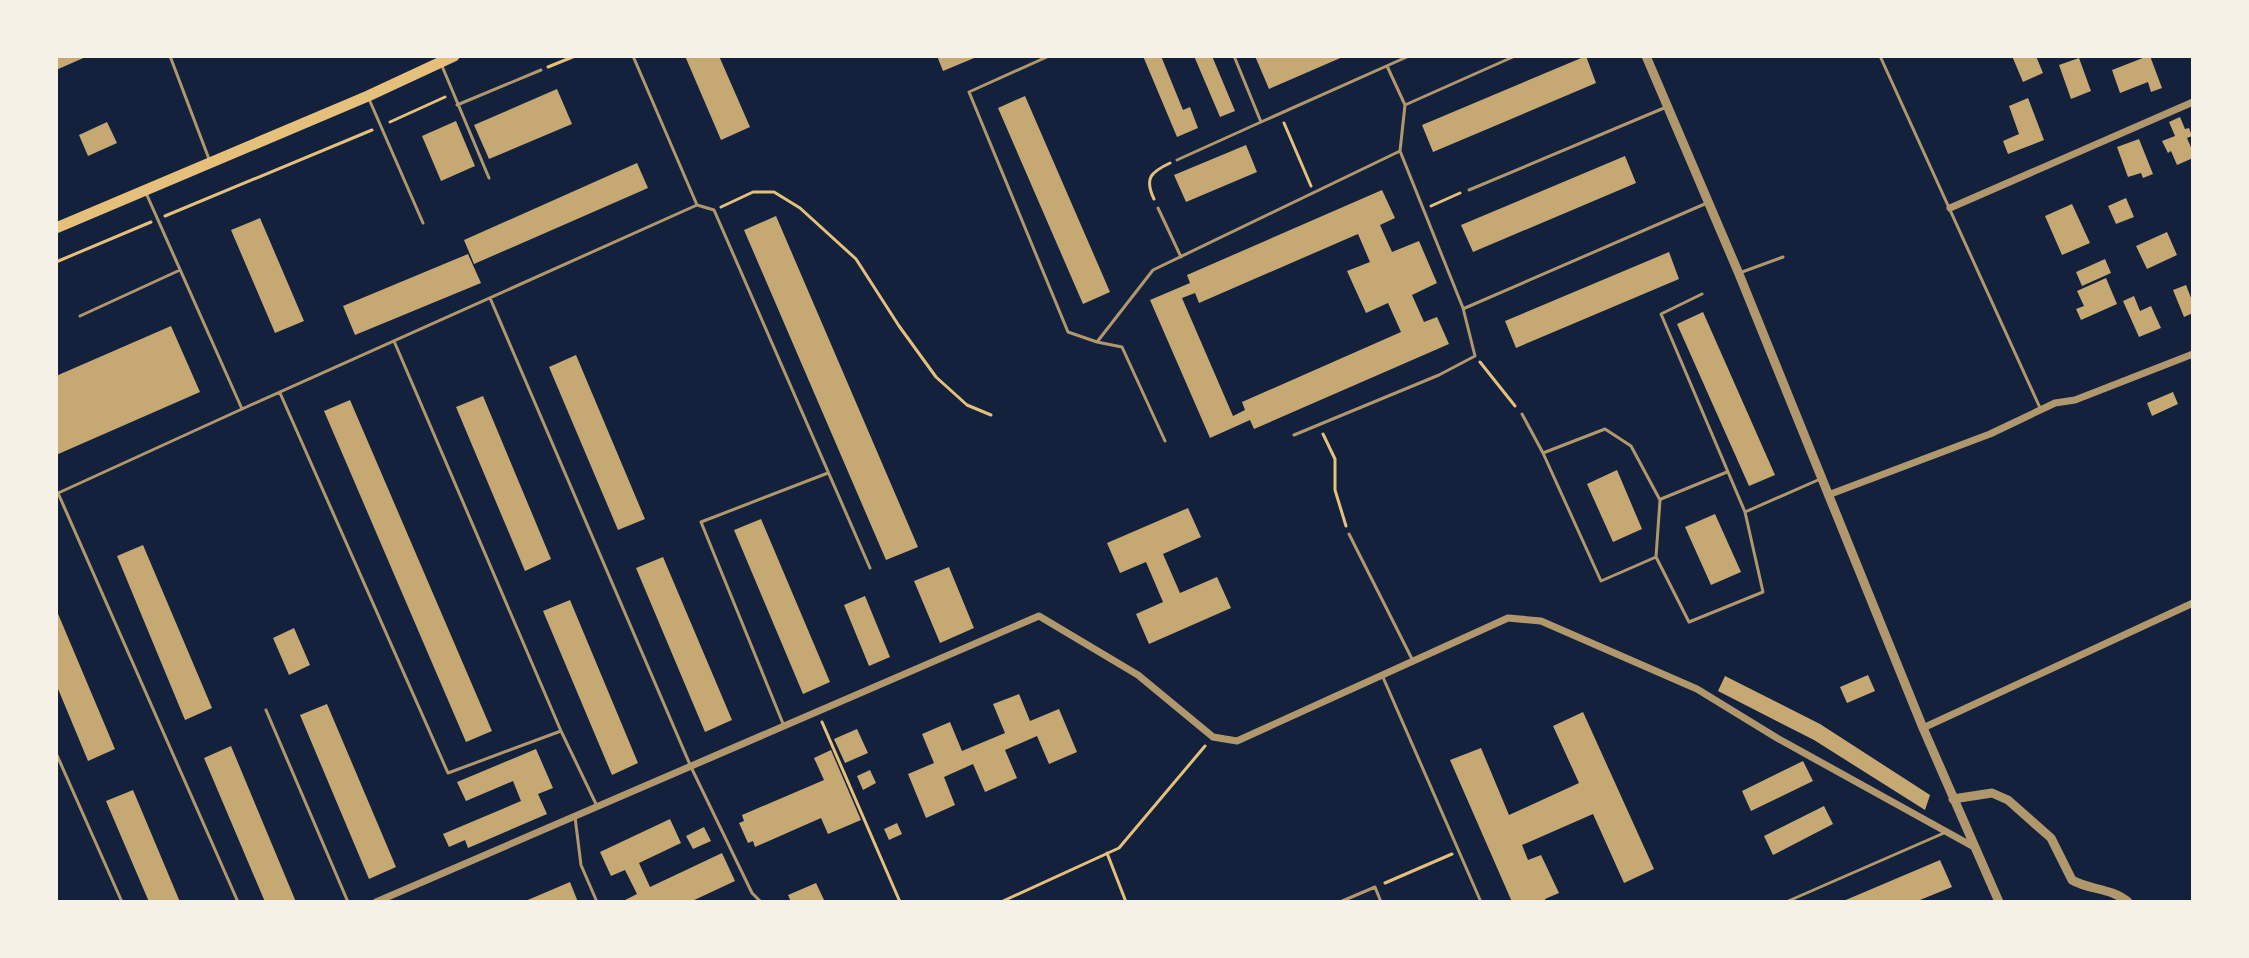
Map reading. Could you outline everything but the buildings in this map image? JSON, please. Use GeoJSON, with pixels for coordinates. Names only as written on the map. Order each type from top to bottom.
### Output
{"type":"FeatureCollection","features":[{"type":"Feature","properties":{"kind":"main road"},"geometry":{"type":"LineString","coordinates":[[56,228],[368,96],[454,56]]}},
{"type":"Feature","properties":{"kind":"street"},"geometry":{"type":"LineString","coordinates":[[1646,56],[1739,274],[1923,728],[1999,902]]}},
{"type":"Feature","properties":{"kind":"street"},"geometry":{"type":"LineString","coordinates":[[1950,208],[2193,102]]}},
{"type":"Feature","properties":{"kind":"street"},"geometry":{"type":"LineString","coordinates":[[1828,495],[1990,434],[2055,403],[2075,400],[2193,354]]}},
{"type":"Feature","properties":{"kind":"street"},"geometry":{"type":"LineString","coordinates":[[1923,728],[2193,603]]}},
{"type":"Feature","properties":{"kind":"street"},"geometry":{"type":"LineString","coordinates":[[376,902],[1039,616],[1138,675],[1213,737],[1237,741],[1508,618],[1541,621],[1697,689],[1777,738],[1974,847]]}},
{"type":"Feature","properties":{"kind":"street"},"geometry":{"type":"LineString","coordinates":[[1953,799],[1992,793],[2008,800],[2051,838],[2072,880],[2115,893],[2128,902]]}},
{"type":"Feature","properties":{"kind":"lane"},"geometry":{"type":"LineString","coordinates":[[170,56],[210,162]]}},
{"type":"Feature","properties":{"kind":"lane"},"geometry":{"type":"LineString","coordinates":[[633,56],[697,205]]}},
{"type":"Feature","properties":{"kind":"lane"},"geometry":{"type":"LineString","coordinates":[[1049,56],[969,92],[1068,332],[1122,347],[1165,441]]}},
{"type":"Feature","properties":{"kind":"lane"},"geometry":{"type":"LineString","coordinates":[[1234,56],[1261,122]]}},
{"type":"Feature","properties":{"kind":"lane"},"geometry":{"type":"LineString","coordinates":[[1177,160],[1409,56]]}},
{"type":"Feature","properties":{"kind":"lane"},"geometry":{"type":"LineString","coordinates":[[1405,105],[1515,56]]}},
{"type":"Feature","properties":{"kind":"lane"},"geometry":{"type":"LineString","coordinates":[[1880,56],[2041,410]]}},
{"type":"Feature","properties":{"kind":"lane"},"geometry":{"type":"LineString","coordinates":[[440,62],[489,178]]}},
{"type":"Feature","properties":{"kind":"lane"},"geometry":{"type":"LineString","coordinates":[[1294,435],[1439,375],[1475,356],[1463,308],[1400,151],[1405,105],[1387,66]]}},
{"type":"Feature","properties":{"kind":"lane"},"geometry":{"type":"LineString","coordinates":[[457,105],[541,70]]}},
{"type":"Feature","properties":{"kind":"lane"},"geometry":{"type":"LineString","coordinates":[[368,96],[423,223]]}},
{"type":"Feature","properties":{"kind":"lane"},"geometry":{"type":"LineString","coordinates":[[1469,190],[1667,106]]}},
{"type":"Feature","properties":{"kind":"lane"},"geometry":{"type":"LineString","coordinates":[[1097,342],[1153,270],[1400,151]]}},
{"type":"Feature","properties":{"kind":"lane"},"geometry":{"type":"LineString","coordinates":[[145,190],[242,409]]}},
{"type":"Feature","properties":{"kind":"lane"},"geometry":{"type":"LineString","coordinates":[[1463,308],[1707,203]]}},
{"type":"Feature","properties":{"kind":"lane"},"geometry":{"type":"LineString","coordinates":[[238,902],[57,494],[697,205],[714,210],[870,568]]}},
{"type":"Feature","properties":{"kind":"lane"},"geometry":{"type":"LineString","coordinates":[[1158,208],[1181,257]]}},
{"type":"Feature","properties":{"kind":"lane"},"geometry":{"type":"LineString","coordinates":[[1739,274],[1783,257]]}},
{"type":"Feature","properties":{"kind":"lane"},"geometry":{"type":"LineString","coordinates":[[80,316],[180,270]]}},
{"type":"Feature","properties":{"kind":"lane"},"geometry":{"type":"LineString","coordinates":[[1543,453],[1605,429],[1631,446],[1660,500],[1656,557],[1689,622],[1763,592],[1745,512],[1661,314],[1702,294]]}},
{"type":"Feature","properties":{"kind":"lane"},"geometry":{"type":"LineString","coordinates":[[490,298],[691,767],[752,893],[761,902]]}},
{"type":"Feature","properties":{"kind":"lane"},"geometry":{"type":"LineString","coordinates":[[394,341],[561,731],[597,807]]}},
{"type":"Feature","properties":{"kind":"lane"},"geometry":{"type":"LineString","coordinates":[[280,393],[448,773],[561,731]]}},
{"type":"Feature","properties":{"kind":"lane"},"geometry":{"type":"LineString","coordinates":[[1522,414],[1601,581],[1656,557]]}},
{"type":"Feature","properties":{"kind":"lane"},"geometry":{"type":"LineString","coordinates":[[1660,500],[1727,472]]}},
{"type":"Feature","properties":{"kind":"lane"},"geometry":{"type":"LineString","coordinates":[[784,726],[701,522],[828,473]]}},
{"type":"Feature","properties":{"kind":"lane"},"geometry":{"type":"LineString","coordinates":[[1745,512],[1822,479]]}},
{"type":"Feature","properties":{"kind":"lane"},"geometry":{"type":"LineString","coordinates":[[1349,534],[1413,661]]}},
{"type":"Feature","properties":{"kind":"lane"},"geometry":{"type":"LineString","coordinates":[[1382,675],[1481,902]]}},
{"type":"Feature","properties":{"kind":"lane"},"geometry":{"type":"LineString","coordinates":[[266,710],[348,902]]}},
{"type":"Feature","properties":{"kind":"lane"},"geometry":{"type":"LineString","coordinates":[[56,753],[122,902]]}},
{"type":"Feature","properties":{"kind":"lane"},"geometry":{"type":"LineString","coordinates":[[575,817],[581,865],[597,902]]}},
{"type":"Feature","properties":{"kind":"lane"},"geometry":{"type":"LineString","coordinates":[[1786,902],[1944,833]]}},
{"type":"Feature","properties":{"kind":"lane"},"geometry":{"type":"LineString","coordinates":[[1340,902],[1375,887],[1381,902]]}},
{"type":"Feature","properties":{"kind":"path"},"geometry":{"type":"LineString","coordinates":[[541,70],[575,56]]}},
{"type":"Feature","properties":{"kind":"path"},"geometry":{"type":"LineString","coordinates":[[56,262],[381,127],[452,94]]}},
{"type":"Feature","properties":{"kind":"path"},"geometry":{"type":"LineString","coordinates":[[1280,114],[1314,193]]}},
{"type":"Feature","properties":{"kind":"path"},"geometry":{"type":"LineString","coordinates":[[1158,208],[1148,186],[1151,176],[1157,169],[1177,160]]}},
{"type":"Feature","properties":{"kind":"path"},"geometry":{"type":"LineString","coordinates":[[1423,209],[1469,190]]}},
{"type":"Feature","properties":{"kind":"path"},"geometry":{"type":"LineString","coordinates":[[714,210],[753,192],[774,192],[800,208],[856,259],[936,377],[967,405],[991,415]]}},
{"type":"Feature","properties":{"kind":"path"},"geometry":{"type":"LineString","coordinates":[[1475,356],[1522,414]]}},
{"type":"Feature","properties":{"kind":"path"},"geometry":{"type":"LineString","coordinates":[[1318,425],[1335,459],[1335,490],[1349,534]]}},
{"type":"Feature","properties":{"kind":"path"},"geometry":{"type":"LineString","coordinates":[[818,711],[900,902]]}},
{"type":"Feature","properties":{"kind":"path"},"geometry":{"type":"LineString","coordinates":[[1001,902],[1119,848],[1213,737]]}},
{"type":"Feature","properties":{"kind":"path"},"geometry":{"type":"LineString","coordinates":[[1375,887],[1459,851]]}},
{"type":"Feature","properties":{"kind":"path"},"geometry":{"type":"LineString","coordinates":[[1107,853],[1126,902]]}}]}
